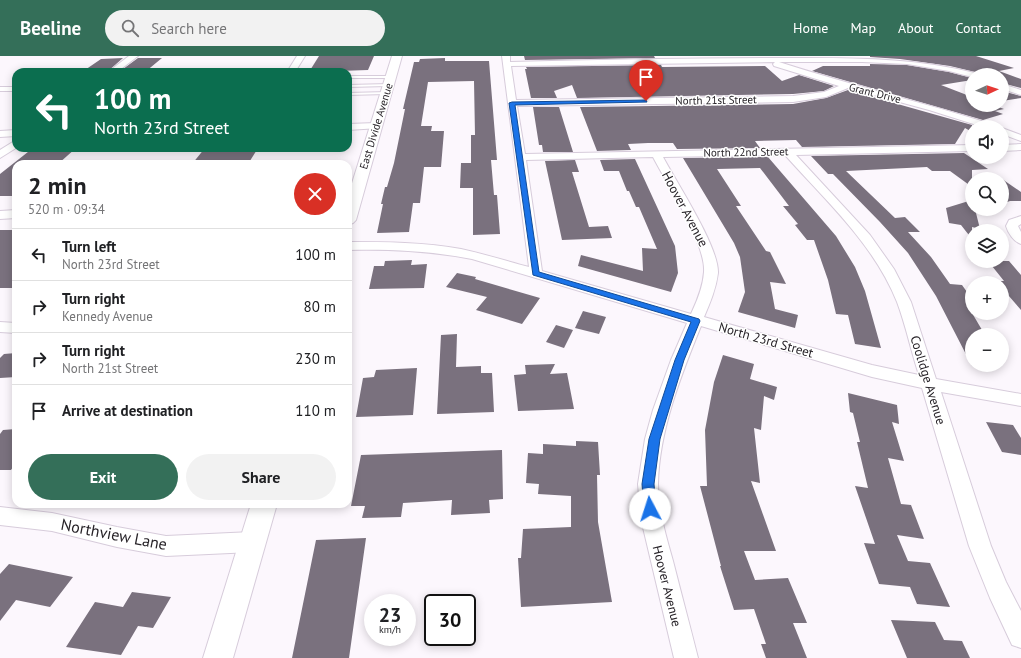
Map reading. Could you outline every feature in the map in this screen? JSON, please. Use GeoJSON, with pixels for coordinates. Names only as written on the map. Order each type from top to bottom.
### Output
{"type":"FeatureCollection","features":[{"type":"Feature","properties":{"kind":"street"},"geometry":{"type":"LineString","coordinates":[[118,68],[134,56]]}},
{"type":"Feature","properties":{"kind":"street"},"geometry":{"type":"LineString","coordinates":[[294,68],[301,56]]}},
{"type":"Feature","properties":{"kind":"street","name":"East Divide Avenue"},"geometry":{"type":"LineString","coordinates":[[352,207],[397,56]]}},
{"type":"Feature","properties":{"kind":"street","name":"Grant Drive"},"geometry":{"type":"LineString","coordinates":[[760,56],[798,72],[947,112],[971,120]]}},
{"type":"Feature","properties":{"kind":"street"},"geometry":{"type":"LineString","coordinates":[[536,273],[506,60],[909,61],[943,66],[965,73]]}},
{"type":"Feature","properties":{"kind":"street","name":"North 21st Street"},"geometry":{"type":"LineString","coordinates":[[512,103],[798,98],[826,94],[846,86]]}},
{"type":"Feature","properties":{"kind":"street"},"geometry":{"type":"LineString","coordinates":[[0,89],[12,89]]}},
{"type":"Feature","properties":{"kind":"street"},"geometry":{"type":"LineString","coordinates":[[1009,89],[1021,93]]}},
{"type":"Feature","properties":{"kind":"street"},"geometry":{"type":"LineString","coordinates":[[352,127],[376,126]]}},
{"type":"Feature","properties":{"kind":"street"},"geometry":{"type":"LineString","coordinates":[[0,134],[12,133]]}},
{"type":"Feature","properties":{"kind":"street"},"geometry":{"type":"LineString","coordinates":[[1009,134],[1021,138]]}},
{"type":"Feature","properties":{"kind":"street"},"geometry":{"type":"LineString","coordinates":[[0,155],[12,146]]}},
{"type":"Feature","properties":{"kind":"street"},"geometry":{"type":"LineString","coordinates":[[1009,148],[1021,147]]}},
{"type":"Feature","properties":{"kind":"street","name":"North 22nd Street"},"geometry":{"type":"LineString","coordinates":[[520,157],[965,148]]}},
{"type":"Feature","properties":{"kind":"street","name":"Coolidge Avenue"},"geometry":{"type":"LineString","coordinates":[[787,151],[855,226],[887,269],[896,285],[908,314],[980,546],[998,590],[1021,636]]}},
{"type":"Feature","properties":{"kind":"street","name":"Hoover Avenue"},"geometry":{"type":"LineString","coordinates":[[656,154],[702,238],[708,254],[711,272],[707,293],[679,360],[662,410],[654,439],[648,484],[651,519],[686,658]]}},
{"type":"Feature","properties":{"kind":"street"},"geometry":{"type":"LineString","coordinates":[[0,215],[12,214]]}},
{"type":"Feature","properties":{"kind":"street"},"geometry":{"type":"LineString","coordinates":[[1021,220],[1013,223],[1012,226],[1013,230],[1021,240]]}},
{"type":"Feature","properties":{"kind":"street","name":"North 23rd Street"},"geometry":{"type":"LineString","coordinates":[[352,246],[393,245],[437,248],[487,258],[696,321],[872,371],[930,384],[1021,400]]}},
{"type":"Feature","properties":{"kind":"street"},"geometry":{"type":"LineString","coordinates":[[0,327],[12,328]]}},
{"type":"Feature","properties":{"kind":"street"},"geometry":{"type":"LineString","coordinates":[[218,658],[263,508]]}},
{"type":"Feature","properties":{"kind":"street","name":"Northview Lane"},"geometry":{"type":"LineString","coordinates":[[0,516],[52,522],[117,537],[166,546],[252,542]]}},
{"type":"Feature","properties":{"kind":"lane"},"geometry":{"type":"LineString","coordinates":[[352,78],[388,85]]}},
{"type":"Feature","properties":{"kind":"lane"},"geometry":{"type":"LineString","coordinates":[[352,86],[388,85]]}},
{"type":"Feature","properties":{"kind":"lane"},"geometry":{"type":"LineString","coordinates":[[352,93],[388,85]]}},
{"type":"Feature","properties":{"kind":"building"},"geometry":{"type":"Polygon","coordinates":[[[319,56],[374,56],[368,70],[352,71],[352,68],[312,68],[319,56]]]}},
{"type":"Feature","properties":{"kind":"building"},"geometry":{"type":"Polygon","coordinates":[[[524,56],[654,56],[655,58],[525,60],[524,56]]]}},
{"type":"Feature","properties":{"kind":"building"},"geometry":{"type":"Polygon","coordinates":[[[976,56],[1014,68],[965,68],[965,70],[900,59],[870,57],[976,56]]]}},
{"type":"Feature","properties":{"kind":"building"},"geometry":{"type":"Polygon","coordinates":[[[123,58],[112,68],[88,68],[101,59],[123,58]]]}},
{"type":"Feature","properties":{"kind":"building"},"geometry":{"type":"Polygon","coordinates":[[[138,58],[162,58],[150,68],[124,68],[138,58]]]}},
{"type":"Feature","properties":{"kind":"building"},"geometry":{"type":"Polygon","coordinates":[[[445,58],[445,61],[489,61],[497,160],[491,160],[494,195],[497,195],[500,234],[473,235],[473,188],[460,188],[461,163],[471,163],[471,135],[475,135],[474,81],[428,82],[421,126],[432,126],[431,131],[444,131],[441,167],[424,167],[420,203],[413,203],[409,232],[377,233],[383,204],[381,204],[385,187],[387,187],[394,163],[405,109],[403,109],[414,62],[419,62],[420,59],[445,58]]]}},
{"type":"Feature","properties":{"kind":"building"},"geometry":{"type":"Polygon","coordinates":[[[870,64],[907,65],[965,76],[965,81],[941,85],[965,94],[965,112],[998,112],[1003,114],[983,120],[812,71],[823,66],[870,66],[870,64]]]}},
{"type":"Feature","properties":{"kind":"building"},"geometry":{"type":"Polygon","coordinates":[[[661,65],[662,67],[765,66],[782,81],[799,75],[834,86],[824,91],[793,94],[577,98],[572,85],[554,91],[557,98],[531,98],[525,69],[527,69],[526,67],[661,65]]]}},
{"type":"Feature","properties":{"kind":"building"},"geometry":{"type":"Polygon","coordinates":[[[1009,75],[1021,79],[1021,88],[1009,85],[1009,75]]]}},
{"type":"Feature","properties":{"kind":"building"},"geometry":{"type":"Polygon","coordinates":[[[848,90],[965,123],[965,128],[955,144],[802,147],[796,140],[755,141],[760,148],[677,149],[673,143],[648,143],[628,144],[631,150],[597,151],[580,107],[793,104],[826,98],[848,90]]]}},
{"type":"Feature","properties":{"kind":"building"},"geometry":{"type":"Polygon","coordinates":[[[1009,93],[1021,96],[1021,98],[1009,100],[1009,93]]]}},
{"type":"Feature","properties":{"kind":"building"},"geometry":{"type":"Polygon","coordinates":[[[533,107],[559,107],[573,152],[543,152],[542,145],[539,145],[533,107]]]}},
{"type":"Feature","properties":{"kind":"building"},"geometry":{"type":"Polygon","coordinates":[[[28,152],[72,152],[62,160],[18,160],[28,152]]]}},
{"type":"Feature","properties":{"kind":"building"},"geometry":{"type":"Polygon","coordinates":[[[202,152],[256,152],[250,160],[195,160],[202,152]]]}},
{"type":"Feature","properties":{"kind":"building"},"geometry":{"type":"Polygon","coordinates":[[[964,153],[965,164],[980,164],[988,169],[965,172],[965,182],[950,171],[932,171],[927,167],[846,171],[895,218],[905,217],[920,232],[908,232],[931,257],[950,284],[962,285],[965,289],[965,320],[976,320],[981,328],[965,328],[965,352],[936,296],[908,253],[833,174],[828,174],[811,156],[964,153]]]}},
{"type":"Feature","properties":{"kind":"building"},"geometry":{"type":"Polygon","coordinates":[[[768,157],[836,236],[855,267],[865,291],[881,348],[855,344],[848,315],[836,314],[828,280],[814,240],[807,240],[795,225],[798,224],[783,206],[789,206],[760,168],[717,169],[741,206],[736,206],[766,251],[770,252],[786,284],[770,282],[775,309],[798,315],[795,328],[738,312],[745,292],[740,257],[734,243],[683,158],[768,157]]]}},
{"type":"Feature","properties":{"kind":"building"},"geometry":{"type":"Polygon","coordinates":[[[635,159],[675,246],[678,273],[671,292],[578,266],[581,255],[643,271],[642,248],[657,249],[639,207],[636,207],[629,191],[627,191],[619,171],[604,171],[600,160],[635,159]]]}},
{"type":"Feature","properties":{"kind":"building"},"geometry":{"type":"Polygon","coordinates":[[[575,160],[579,172],[572,172],[589,227],[608,226],[612,238],[562,240],[545,161],[575,160]]]}},
{"type":"Feature","properties":{"kind":"building"},"geometry":{"type":"Polygon","coordinates":[[[12,165],[12,196],[0,196],[0,174],[12,165]]]}},
{"type":"Feature","properties":{"kind":"building"},"geometry":{"type":"Polygon","coordinates":[[[1009,184],[1021,192],[1021,201],[1010,201],[1009,184]]]}},
{"type":"Feature","properties":{"kind":"building"},"geometry":{"type":"Polygon","coordinates":[[[965,202],[965,216],[977,216],[979,224],[965,224],[965,230],[961,225],[949,223],[946,208],[965,202]]]}},
{"type":"Feature","properties":{"kind":"building"},"geometry":{"type":"Polygon","coordinates":[[[0,230],[12,230],[12,288],[0,288],[0,230]]]}},
{"type":"Feature","properties":{"kind":"building"},"geometry":{"type":"Polygon","coordinates":[[[412,260],[411,265],[427,264],[424,288],[369,289],[374,266],[384,266],[385,261],[412,260]]]}},
{"type":"Feature","properties":{"kind":"building"},"geometry":{"type":"Polygon","coordinates":[[[1009,261],[1021,275],[1021,310],[1009,296],[1009,276],[1000,276],[994,268],[1009,268],[1009,261]]]}},
{"type":"Feature","properties":{"kind":"building"},"geometry":{"type":"Polygon","coordinates":[[[457,273],[476,277],[475,279],[540,298],[522,324],[476,310],[487,297],[446,287],[457,273]]]}},
{"type":"Feature","properties":{"kind":"building"},"geometry":{"type":"Polygon","coordinates":[[[583,311],[606,317],[599,334],[575,328],[583,311]]]}},
{"type":"Feature","properties":{"kind":"building"},"geometry":{"type":"Polygon","coordinates":[[[556,325],[573,330],[564,348],[546,342],[556,325]]]}},
{"type":"Feature","properties":{"kind":"building"},"geometry":{"type":"Polygon","coordinates":[[[457,334],[456,367],[481,366],[481,373],[492,373],[494,412],[437,414],[441,335],[457,334]]]}},
{"type":"Feature","properties":{"kind":"building"},"geometry":{"type":"Polygon","coordinates":[[[12,353],[12,377],[0,378],[0,358],[4,354],[12,353]]]}},
{"type":"Feature","properties":{"kind":"building"},"geometry":{"type":"Polygon","coordinates":[[[723,355],[754,364],[750,379],[777,387],[774,400],[764,396],[761,430],[754,428],[760,483],[751,481],[776,551],[744,551],[755,580],[788,578],[807,623],[793,623],[807,658],[766,658],[761,644],[766,644],[754,609],[734,610],[720,566],[700,486],[707,486],[705,430],[714,382],[723,355]]]}},
{"type":"Feature","properties":{"kind":"building"},"geometry":{"type":"Polygon","coordinates":[[[555,364],[550,374],[567,373],[574,409],[518,411],[514,375],[526,374],[525,365],[555,364]]]}},
{"type":"Feature","properties":{"kind":"building"},"geometry":{"type":"Polygon","coordinates":[[[417,368],[413,415],[356,417],[363,378],[374,377],[376,370],[417,368]]]}},
{"type":"Feature","properties":{"kind":"building"},"geometry":{"type":"Polygon","coordinates":[[[848,393],[897,405],[899,424],[892,422],[904,461],[888,458],[901,504],[911,505],[924,539],[897,535],[908,561],[930,563],[950,607],[917,604],[910,587],[879,584],[864,543],[875,544],[855,486],[868,488],[857,442],[860,442],[853,413],[850,412],[848,393]]]}},
{"type":"Feature","properties":{"kind":"building"},"geometry":{"type":"Polygon","coordinates":[[[986,422],[1013,425],[1021,438],[1021,455],[1002,452],[986,422]]]}},
{"type":"Feature","properties":{"kind":"building"},"geometry":{"type":"Polygon","coordinates":[[[12,429],[11,470],[0,470],[0,434],[3,430],[12,429]]]}},
{"type":"Feature","properties":{"kind":"building"},"geometry":{"type":"Polygon","coordinates":[[[576,441],[598,442],[600,475],[597,475],[598,522],[612,602],[521,607],[518,558],[521,558],[523,529],[571,527],[571,496],[538,494],[539,484],[526,483],[528,453],[543,454],[543,444],[576,446],[576,441]]]}},
{"type":"Feature","properties":{"kind":"building"},"geometry":{"type":"Polygon","coordinates":[[[502,450],[503,499],[489,500],[490,513],[451,515],[452,500],[403,503],[401,517],[362,518],[365,506],[352,506],[361,455],[502,450]]]}},
{"type":"Feature","properties":{"kind":"building"},"geometry":{"type":"Polygon","coordinates":[[[366,538],[349,658],[292,658],[316,540],[366,538]]]}},
{"type":"Feature","properties":{"kind":"building"},"geometry":{"type":"Polygon","coordinates":[[[9,564],[73,577],[50,607],[16,600],[0,621],[0,574],[9,564]]]}},
{"type":"Feature","properties":{"kind":"building"},"geometry":{"type":"Polygon","coordinates":[[[132,592],[171,597],[153,628],[138,626],[121,655],[66,647],[95,602],[123,607],[132,592]]]}},
{"type":"Feature","properties":{"kind":"building"},"geometry":{"type":"Polygon","coordinates":[[[891,620],[935,622],[944,640],[962,641],[970,658],[907,658],[891,620]]]}},
{"type":"Feature","properties":{"kind":"route"},"geometry":{"type":"LineString","coordinates":[[646,101],[512,103],[536,273],[696,321],[679,360],[654,439],[648,484],[650,509]]}}]}
